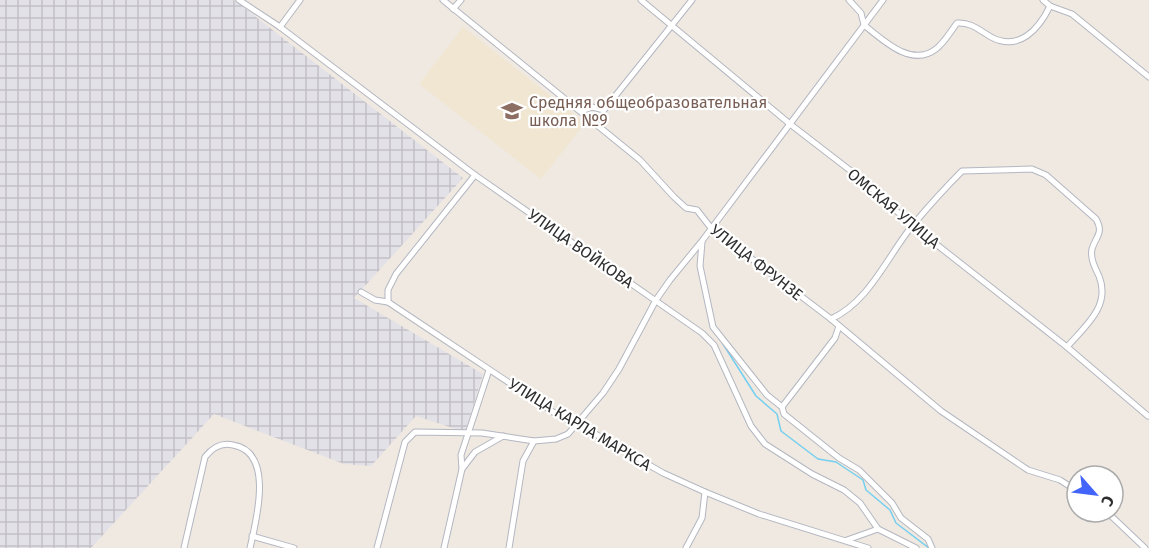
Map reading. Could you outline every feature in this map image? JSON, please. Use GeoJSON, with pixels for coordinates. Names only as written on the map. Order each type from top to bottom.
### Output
{"type":"FeatureCollection","features":[{"type":"Feature","properties":{"kind":"street","name":"УЛИЦА ВОЙКОВА"},"geometry":{"type":"LineString","coordinates":[[239,0],[280,27],[475,175],[702,333],[714,345],[751,426],[765,444],[812,474],[844,490],[860,503],[878,529]]}},
{"type":"Feature","properties":{"kind":"street"},"geometry":{"type":"LineString","coordinates":[[280,27],[300,0]]}},
{"type":"Feature","properties":{"kind":"street","name":"УЛИЦА ФРУНЗЕ"},"geometry":{"type":"LineString","coordinates":[[443,0],[640,159],[686,208],[697,210],[711,228],[831,319],[941,411],[1028,470],[1065,483]]}},
{"type":"Feature","properties":{"kind":"street"},"geometry":{"type":"LineString","coordinates":[[453,9],[461,0]]}},
{"type":"Feature","properties":{"kind":"street","name":"ОМСКАЯ УЛИЦА"},"geometry":{"type":"LineString","coordinates":[[641,0],[789,124],[860,178],[913,226],[1067,347],[1148,416]]}},
{"type":"Feature","properties":{"kind":"street"},"geometry":{"type":"LineString","coordinates":[[582,111],[592,106],[604,110],[692,0]]}},
{"type":"Feature","properties":{"kind":"street"},"geometry":{"type":"LineString","coordinates":[[849,0],[861,13],[864,25],[898,51],[919,56],[938,48],[957,23],[967,22],[995,39],[1014,42],[1025,39],[1044,20],[1050,6]]}},
{"type":"Feature","properties":{"kind":"street"},"geometry":{"type":"LineString","coordinates":[[377,548],[405,442],[415,432],[503,436],[534,441],[556,440],[568,434],[578,424],[619,369],[656,300],[883,0]]}},
{"type":"Feature","properties":{"kind":"street"},"geometry":{"type":"LineString","coordinates":[[1043,0],[1050,6],[1072,14],[1149,77]]}},
{"type":"Feature","properties":{"kind":"street"},"geometry":{"type":"LineString","coordinates":[[831,319],[845,312],[857,301],[913,226],[962,171],[1032,169],[1046,175],[1096,219],[1100,226],[1099,239],[1092,249],[1093,262],[1104,288],[1104,298],[1067,347]]}},
{"type":"Feature","properties":{"kind":"street"},"geometry":{"type":"LineString","coordinates":[[388,302],[388,291],[396,274],[475,175]]}},
{"type":"Feature","properties":{"kind":"street"},"geometry":{"type":"LineString","coordinates":[[702,241],[700,266],[708,313],[713,327],[767,395],[782,407],[784,414],[859,470],[892,503],[901,518],[928,539],[932,548]]}},
{"type":"Feature","properties":{"kind":"street","name":"УЛИЦА КАРЛА МАРКСА"},"geometry":{"type":"LineString","coordinates":[[361,292],[375,300],[388,302],[560,416],[634,457],[705,492],[759,514],[846,540],[854,546],[868,548]]}},
{"type":"Feature","properties":{"kind":"street"},"geometry":{"type":"LineString","coordinates":[[782,407],[835,338],[839,326]]}},
{"type":"Feature","properties":{"kind":"street"},"geometry":{"type":"LineString","coordinates":[[444,548],[462,469],[461,455],[489,370]]}},
{"type":"Feature","properties":{"kind":"street"},"geometry":{"type":"LineString","coordinates":[[462,469],[475,452],[503,436]]}},
{"type":"Feature","properties":{"kind":"street"},"geometry":{"type":"LineString","coordinates":[[509,548],[523,461],[534,441]]}},
{"type":"Feature","properties":{"kind":"street"},"geometry":{"type":"LineString","coordinates":[[184,548],[205,457],[220,445],[235,445],[244,449],[257,466],[259,494],[250,548]]}},
{"type":"Feature","properties":{"kind":"street"},"geometry":{"type":"LineString","coordinates":[[686,548],[702,518],[705,492]]}},
{"type":"Feature","properties":{"kind":"street"},"geometry":{"type":"LineString","coordinates":[[1120,524],[1145,548]]}},
{"type":"Feature","properties":{"kind":"street"},"geometry":{"type":"LineString","coordinates":[[846,540],[878,529],[916,548]]}},
{"type":"Feature","properties":{"kind":"street"},"geometry":{"type":"LineString","coordinates":[[252,537],[294,548]]}},
{"type":"Feature","properties":{"kind":"shaded area"},"geometry":{"type":"Polygon","coordinates":[[[0,0],[234,0],[463,178],[354,298],[483,374],[465,432],[416,416],[371,466],[344,464],[214,414],[91,548],[0,548],[0,0]]]}},
{"type":"Feature","properties":{"kind":"shaded area","name":"Средняя общеобразовательная школа №9"},"geometry":{"type":"Polygon","coordinates":[[[463,27],[585,123],[541,179],[419,84],[463,27]]]}},
{"type":"Feature","properties":{"kind":"waterway"},"geometry":{"type":"LineString","coordinates":[[723,344],[756,396],[777,414],[781,431],[818,459],[836,462],[863,480],[866,490],[890,510],[896,523],[929,548]]}},
{"type":"Feature","properties":{"kind":"place","name":"Средняя общеобразовательная школа №9"},"geometry":{"type":"Point","coordinates":[512,111]}}]}
